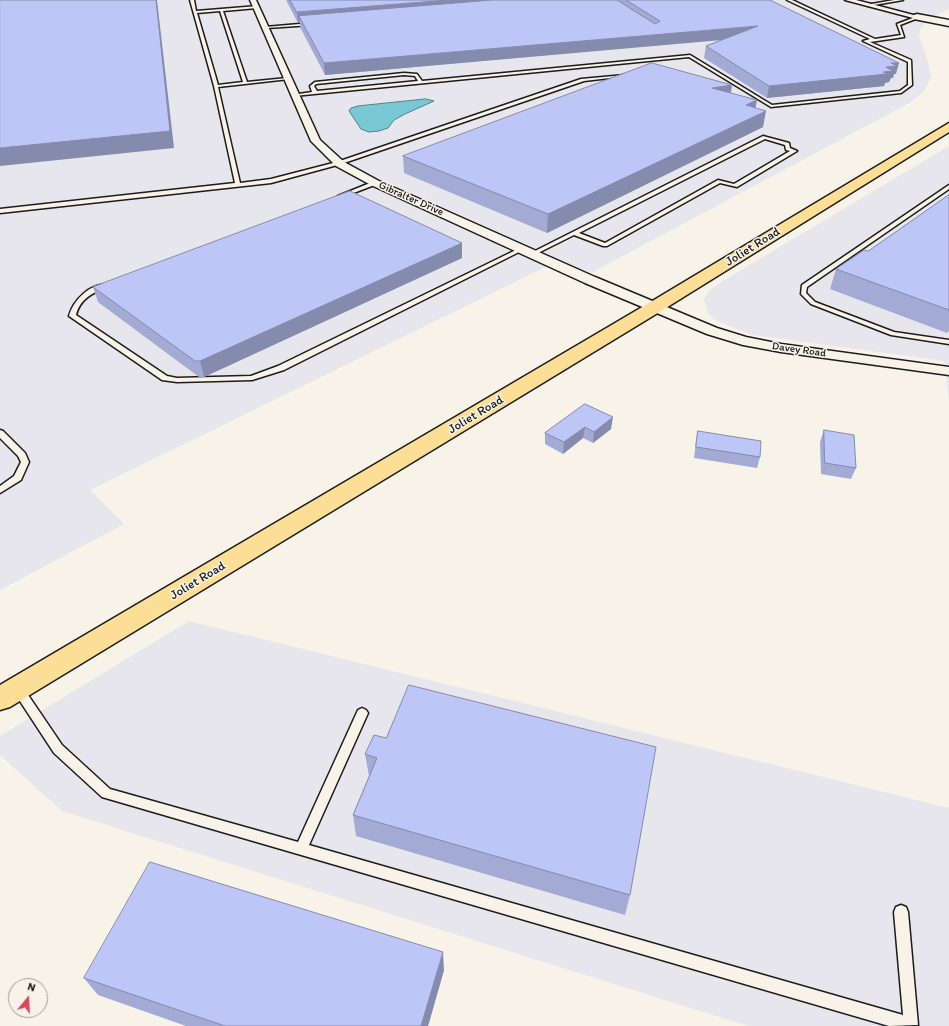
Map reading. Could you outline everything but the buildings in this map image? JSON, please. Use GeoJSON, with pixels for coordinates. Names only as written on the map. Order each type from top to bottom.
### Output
{"type":"FeatureCollection","features":[{"type":"Feature","properties":{"kind":"main road","name":"Joliet Road"},"geometry":{"type":"LineString","coordinates":[[9,694],[655,307],[949,127]]}},
{"type":"Feature","properties":{"kind":"street"},"geometry":{"type":"LineString","coordinates":[[848,0],[917,17],[947,21]]}},
{"type":"Feature","properties":{"kind":"street","name":"Gibralter Drive"},"geometry":{"type":"LineString","coordinates":[[255,4],[267,27],[287,79],[316,142],[339,163],[375,183],[655,307]]}},
{"type":"Feature","properties":{"kind":"street","name":"Davey Road"},"geometry":{"type":"LineString","coordinates":[[655,307],[712,331],[743,341],[949,371]]}},
{"type":"Feature","properties":{"kind":"lane"},"geometry":{"type":"LineString","coordinates":[[192,0],[216,86],[238,185]]}},
{"type":"Feature","properties":{"kind":"lane"},"geometry":{"type":"LineString","coordinates":[[789,0],[876,41]]}},
{"type":"Feature","properties":{"kind":"lane"},"geometry":{"type":"LineString","coordinates":[[868,5],[901,0]]}},
{"type":"Feature","properties":{"kind":"lane"},"geometry":{"type":"LineString","coordinates":[[195,12],[221,10],[255,4]]}},
{"type":"Feature","properties":{"kind":"lane"},"geometry":{"type":"LineString","coordinates":[[221,10],[245,83]]}},
{"type":"Feature","properties":{"kind":"lane"},"geometry":{"type":"LineString","coordinates":[[294,95],[690,56],[771,106],[901,92],[910,85],[910,61],[865,41],[876,41],[903,36],[898,25],[917,17]]}},
{"type":"Feature","properties":{"kind":"lane"},"geometry":{"type":"LineString","coordinates":[[267,27],[314,23]]}},
{"type":"Feature","properties":{"kind":"lane"},"geometry":{"type":"LineString","coordinates":[[315,93],[312,86],[315,83],[404,74],[416,75],[421,83]]}},
{"type":"Feature","properties":{"kind":"lane"},"geometry":{"type":"LineString","coordinates":[[0,211],[271,181],[339,163],[583,80],[628,76]]}},
{"type":"Feature","properties":{"kind":"lane"},"geometry":{"type":"LineString","coordinates":[[216,86],[287,79]]}},
{"type":"Feature","properties":{"kind":"lane"},"geometry":{"type":"LineString","coordinates":[[114,282],[85,294],[77,301],[72,316],[165,378],[200,380],[252,378],[281,368],[527,251],[574,233],[765,137],[787,144],[788,149],[794,151],[735,186],[720,181],[605,245],[574,233]]}},
{"type":"Feature","properties":{"kind":"lane"},"geometry":{"type":"LineString","coordinates":[[331,200],[375,183]]}},
{"type":"Feature","properties":{"kind":"lane"},"geometry":{"type":"LineString","coordinates":[[949,187],[804,286],[803,293],[813,303],[893,334],[949,342]]}},
{"type":"Feature","properties":{"kind":"lane"},"geometry":{"type":"LineString","coordinates":[[0,433],[22,455],[25,462],[18,478],[0,490]]}},
{"type":"Feature","properties":{"kind":"lane"},"geometry":{"type":"LineString","coordinates":[[9,694],[58,749],[106,793],[911,1025],[901,912]]}},
{"type":"Feature","properties":{"kind":"lane"},"geometry":{"type":"LineString","coordinates":[[301,849],[362,713]]}},
{"type":"Feature","properties":{"kind":"shaded area"},"geometry":{"type":"Polygon","coordinates":[[[0,0],[949,0],[949,9],[927,20],[920,30],[919,36],[928,62],[931,77],[925,90],[911,102],[591,273],[560,260],[90,490],[124,524],[0,590],[0,0]]]}},
{"type":"Feature","properties":{"kind":"shaded area"},"geometry":{"type":"Polygon","coordinates":[[[949,146],[949,402],[944,361],[753,335],[716,321],[708,313],[704,298],[710,290],[721,282],[949,146]]]}},
{"type":"Feature","properties":{"kind":"shaded area"},"geometry":{"type":"Polygon","coordinates":[[[189,621],[949,808],[949,1026],[748,1026],[62,811],[0,755],[0,736],[189,621]]]}},
{"type":"Feature","properties":{"kind":"water"},"geometry":{"type":"Polygon","coordinates":[[[426,99],[434,101],[394,120],[388,128],[379,131],[369,132],[361,129],[349,111],[351,108],[358,106],[426,99]]]}}]}
